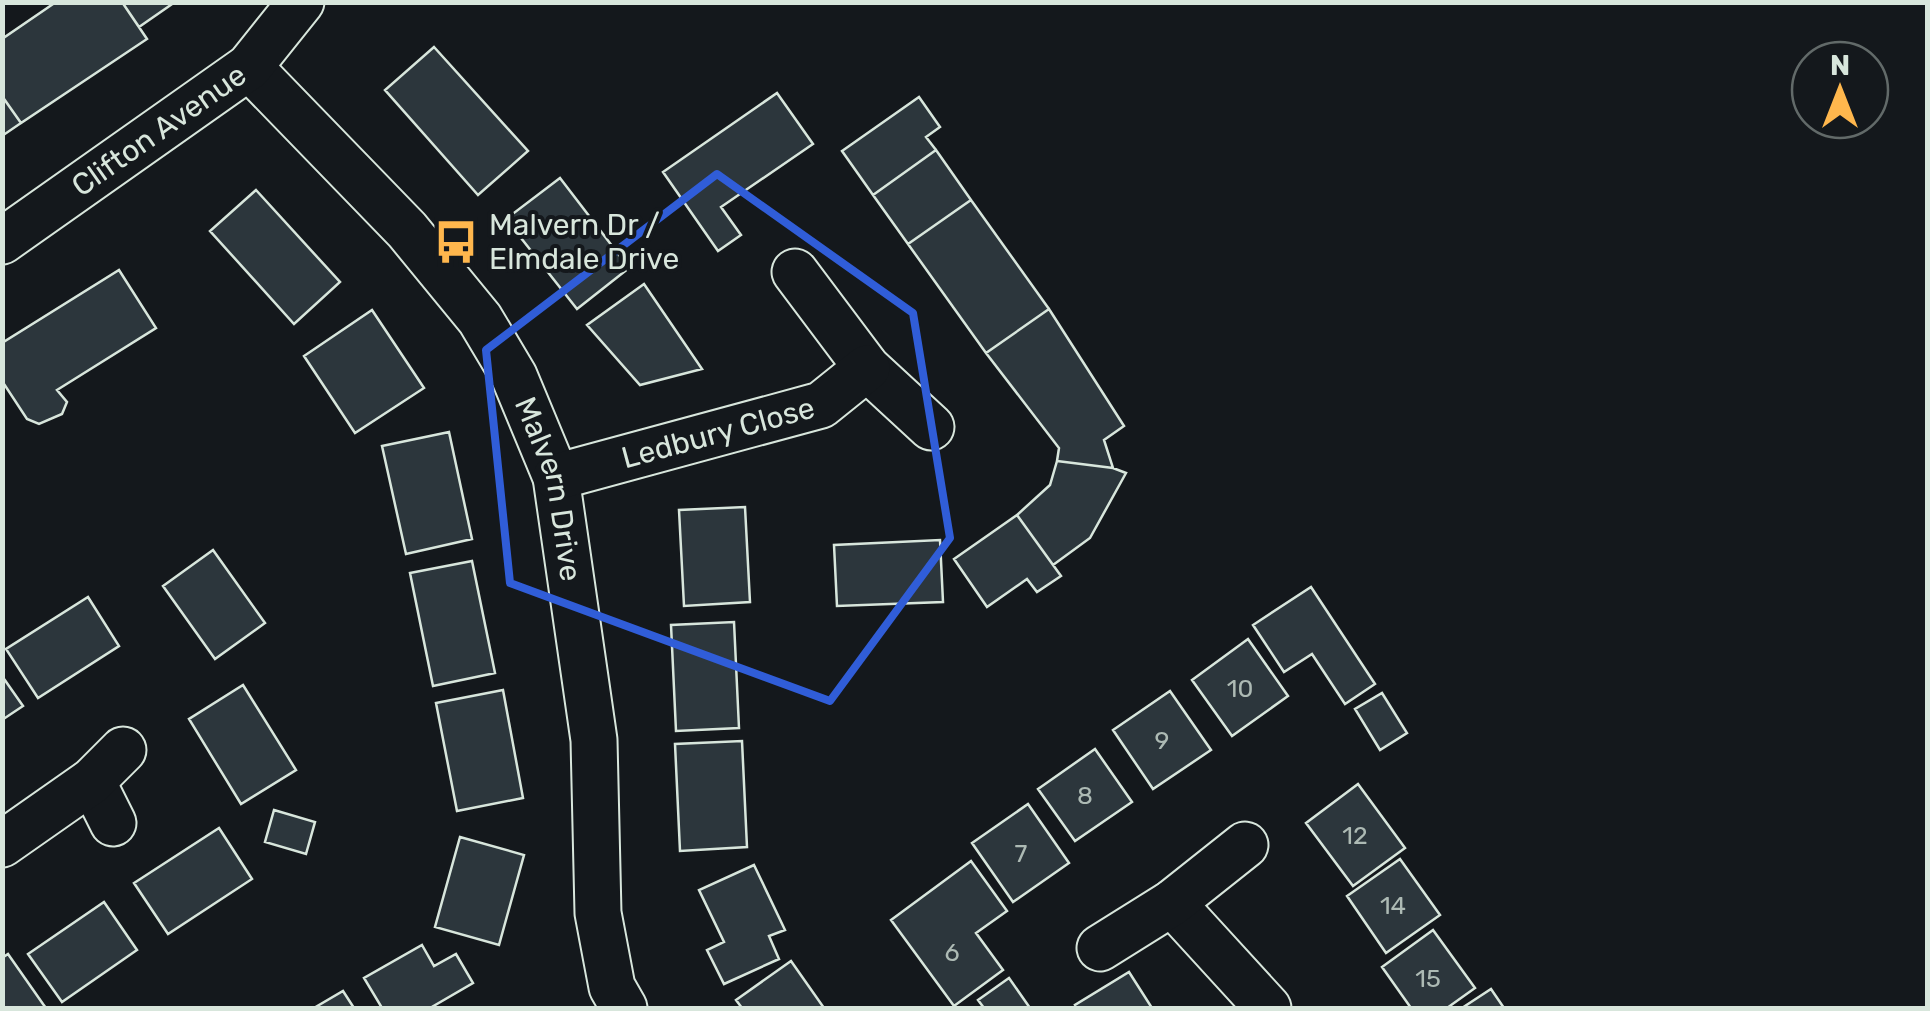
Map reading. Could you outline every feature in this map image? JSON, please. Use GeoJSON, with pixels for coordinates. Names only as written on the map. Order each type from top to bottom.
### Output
{"type":"FeatureCollection","features":[{"type":"Feature","properties":{"kind":"street","name":"Clifton Avenue"},"geometry":{"type":"LineString","coordinates":[[2,240],[249,67],[301,2]]}},
{"type":"Feature","properties":{"kind":"street","name":"Malvern Drive"},"geometry":{"type":"LineString","coordinates":[[249,67],[406,230],[480,320],[514,376],[556,477],[594,740],[598,913],[605,1001]]}},
{"type":"Feature","properties":{"kind":"street"},"geometry":{"type":"LineString","coordinates":[[795,272],[867,368],[930,427]]}},
{"type":"Feature","properties":{"kind":"street","name":"Ledbury Close"},"geometry":{"type":"LineString","coordinates":[[556,477],[821,405],[867,368]]}},
{"type":"Feature","properties":{"kind":"street"},"geometry":{"type":"LineString","coordinates":[[2,844],[107,766],[113,823]]}},
{"type":"Feature","properties":{"kind":"street"},"geometry":{"type":"LineString","coordinates":[[1100,948],[1172,902],[1245,845]]}},
{"type":"Feature","properties":{"kind":"street"},"geometry":{"type":"LineString","coordinates":[[1172,902],[1268,1008]]}},
{"type":"Feature","properties":{"kind":"highlighted area"},"geometry":{"type":"Polygon","coordinates":[[[717,174],[913,313],[950,538],[830,701],[510,583],[486,350],[717,174]]]}},
{"type":"Feature","properties":{"kind":"building"},"geometry":{"type":"Polygon","coordinates":[[[56,2],[122,2],[147,39],[21,123],[2,96],[2,39],[56,2]]]}},
{"type":"Feature","properties":{"kind":"building"},"geometry":{"type":"Polygon","coordinates":[[[122,2],[175,2],[139,27],[122,2]]]}},
{"type":"Feature","properties":{"kind":"building"},"geometry":{"type":"Polygon","coordinates":[[[434,47],[528,151],[478,195],[385,90],[434,47]]]}},
{"type":"Feature","properties":{"kind":"building"},"geometry":{"type":"Polygon","coordinates":[[[777,93],[813,144],[721,207],[741,235],[718,251],[663,172],[777,93]]]}},
{"type":"Feature","properties":{"kind":"building"},"geometry":{"type":"Polygon","coordinates":[[[2,96],[21,123],[2,136],[2,96]]]}},
{"type":"Feature","properties":{"kind":"building"},"geometry":{"type":"Polygon","coordinates":[[[919,97],[940,127],[926,137],[936,150],[873,195],[842,151],[919,97]]]}},
{"type":"Feature","properties":{"kind":"building"},"geometry":{"type":"Polygon","coordinates":[[[936,150],[971,200],[908,244],[873,195],[936,150]]]}},
{"type":"Feature","properties":{"kind":"building"},"geometry":{"type":"Polygon","coordinates":[[[560,178],[629,268],[577,309],[506,219],[560,178]]]}},
{"type":"Feature","properties":{"kind":"building"},"geometry":{"type":"Polygon","coordinates":[[[256,190],[340,282],[294,324],[210,231],[256,190]]]}},
{"type":"Feature","properties":{"kind":"building"},"geometry":{"type":"Polygon","coordinates":[[[971,200],[1049,309],[986,353],[908,244],[971,200]]]}},
{"type":"Feature","properties":{"kind":"building"},"geometry":{"type":"Polygon","coordinates":[[[119,270],[156,328],[57,390],[67,402],[62,414],[39,424],[27,419],[2,381],[2,343],[119,270]]]}},
{"type":"Feature","properties":{"kind":"building"},"geometry":{"type":"Polygon","coordinates":[[[644,284],[702,369],[640,385],[587,325],[644,284]]]}},
{"type":"Feature","properties":{"kind":"building"},"geometry":{"type":"Polygon","coordinates":[[[1049,309],[1124,426],[1104,440],[1113,468],[1057,461],[1059,448],[986,353],[1049,309]]]}},
{"type":"Feature","properties":{"kind":"building"},"geometry":{"type":"Polygon","coordinates":[[[372,310],[424,388],[355,433],[304,356],[372,310]]]}},
{"type":"Feature","properties":{"kind":"building"},"geometry":{"type":"Polygon","coordinates":[[[449,432],[472,539],[406,554],[382,446],[449,432]]]}},
{"type":"Feature","properties":{"kind":"building"},"geometry":{"type":"Polygon","coordinates":[[[1057,461],[1126,473],[1090,538],[1053,565],[1017,515],[1050,485],[1057,461]]]}},
{"type":"Feature","properties":{"kind":"building"},"geometry":{"type":"Polygon","coordinates":[[[745,507],[750,602],[684,606],[679,510],[745,507]]]}},
{"type":"Feature","properties":{"kind":"building"},"geometry":{"type":"Polygon","coordinates":[[[1017,515],[1061,576],[1037,592],[1027,579],[987,607],[954,559],[1017,515]]]}},
{"type":"Feature","properties":{"kind":"building"},"geometry":{"type":"Polygon","coordinates":[[[940,540],[943,602],[837,606],[834,545],[940,540]]]}},
{"type":"Feature","properties":{"kind":"building"},"geometry":{"type":"Polygon","coordinates":[[[213,550],[265,623],[215,659],[163,586],[213,550]]]}},
{"type":"Feature","properties":{"kind":"building"},"geometry":{"type":"Polygon","coordinates":[[[472,561],[495,673],[433,686],[410,573],[472,561]]]}},
{"type":"Feature","properties":{"kind":"building"},"geometry":{"type":"Polygon","coordinates":[[[1311,587],[1375,684],[1345,704],[1312,654],[1284,672],[1253,625],[1311,587]]]}},
{"type":"Feature","properties":{"kind":"building"},"geometry":{"type":"Polygon","coordinates":[[[88,597],[119,646],[38,698],[6,649],[88,597]]]}},
{"type":"Feature","properties":{"kind":"building"},"geometry":{"type":"Polygon","coordinates":[[[734,622],[739,728],[676,731],[671,625],[734,622]]]}},
{"type":"Feature","properties":{"kind":"building"},"geometry":{"type":"Polygon","coordinates":[[[1248,639],[1288,696],[1232,736],[1192,680],[1248,639]]]}},
{"type":"Feature","properties":{"kind":"building"},"geometry":{"type":"Polygon","coordinates":[[[2,676],[23,706],[2,720],[2,676]]]}},
{"type":"Feature","properties":{"kind":"building"},"geometry":{"type":"Polygon","coordinates":[[[243,685],[296,770],[241,804],[189,719],[243,685]]]}},
{"type":"Feature","properties":{"kind":"building"},"geometry":{"type":"Polygon","coordinates":[[[503,690],[523,798],[457,811],[436,703],[503,690]]]}},
{"type":"Feature","properties":{"kind":"building"},"geometry":{"type":"Polygon","coordinates":[[[1170,691],[1211,750],[1153,789],[1113,730],[1170,691]]]}},
{"type":"Feature","properties":{"kind":"building"},"geometry":{"type":"Polygon","coordinates":[[[1382,693],[1407,733],[1380,750],[1355,709],[1382,693]]]}},
{"type":"Feature","properties":{"kind":"building"},"geometry":{"type":"Polygon","coordinates":[[[742,741],[747,847],[680,851],[675,744],[742,741]]]}},
{"type":"Feature","properties":{"kind":"building"},"geometry":{"type":"Polygon","coordinates":[[[1095,749],[1132,802],[1075,841],[1038,789],[1095,749]]]}},
{"type":"Feature","properties":{"kind":"building"},"geometry":{"type":"Polygon","coordinates":[[[1358,784],[1405,848],[1353,886],[1306,823],[1358,784]]]}},
{"type":"Feature","properties":{"kind":"building"},"geometry":{"type":"Polygon","coordinates":[[[1028,804],[1069,863],[1013,902],[972,843],[1028,804]]]}},
{"type":"Feature","properties":{"kind":"building"},"geometry":{"type":"Polygon","coordinates":[[[274,810],[315,822],[306,854],[265,842],[274,810]]]}},
{"type":"Feature","properties":{"kind":"building"},"geometry":{"type":"Polygon","coordinates":[[[219,828],[252,879],[168,934],[134,883],[219,828]]]}},
{"type":"Feature","properties":{"kind":"building"},"geometry":{"type":"Polygon","coordinates":[[[460,837],[524,855],[499,945],[435,927],[460,837]]]}},
{"type":"Feature","properties":{"kind":"building"},"geometry":{"type":"Polygon","coordinates":[[[1400,859],[1440,915],[1386,953],[1347,896],[1400,859]]]}},
{"type":"Feature","properties":{"kind":"building"},"geometry":{"type":"Polygon","coordinates":[[[971,861],[1007,911],[976,933],[1003,970],[954,1006],[891,920],[971,861]]]}},
{"type":"Feature","properties":{"kind":"building"},"geometry":{"type":"Polygon","coordinates":[[[754,865],[785,930],[769,936],[779,959],[724,984],[707,950],[724,942],[699,890],[754,865]]]}},
{"type":"Feature","properties":{"kind":"building"},"geometry":{"type":"Polygon","coordinates":[[[104,902],[137,950],[62,1002],[28,954],[104,902]]]}},
{"type":"Feature","properties":{"kind":"building"},"geometry":{"type":"Polygon","coordinates":[[[1433,930],[1475,988],[1447,1008],[1411,1008],[1382,967],[1433,930]]]}},
{"type":"Feature","properties":{"kind":"building"},"geometry":{"type":"Polygon","coordinates":[[[422,945],[434,966],[456,954],[473,983],[430,1008],[382,1008],[364,978],[422,945]]]}},
{"type":"Feature","properties":{"kind":"building"},"geometry":{"type":"Polygon","coordinates":[[[8,954],[46,1008],[2,1008],[2,958],[8,954]]]}},
{"type":"Feature","properties":{"kind":"building"},"geometry":{"type":"Polygon","coordinates":[[[791,961],[824,1008],[742,1008],[736,1000],[791,961]]]}},
{"type":"Feature","properties":{"kind":"building"},"geometry":{"type":"Polygon","coordinates":[[[1129,972],[1152,1008],[1075,1005],[1129,972]]]}},
{"type":"Feature","properties":{"kind":"building"},"geometry":{"type":"Polygon","coordinates":[[[1009,978],[1030,1008],[984,1008],[978,1000],[1009,978]]]}},
{"type":"Feature","properties":{"kind":"building"},"geometry":{"type":"Polygon","coordinates":[[[1491,989],[1504,1008],[1462,1008],[1491,989]]]}},
{"type":"Feature","properties":{"kind":"building"},"geometry":{"type":"Polygon","coordinates":[[[343,991],[354,1008],[314,1008],[343,991]]]}},
{"type":"Feature","properties":{"kind":"place","name":"Malvern Dr / Elmdale Drive"},"geometry":{"type":"Point","coordinates":[456,242]}}]}
